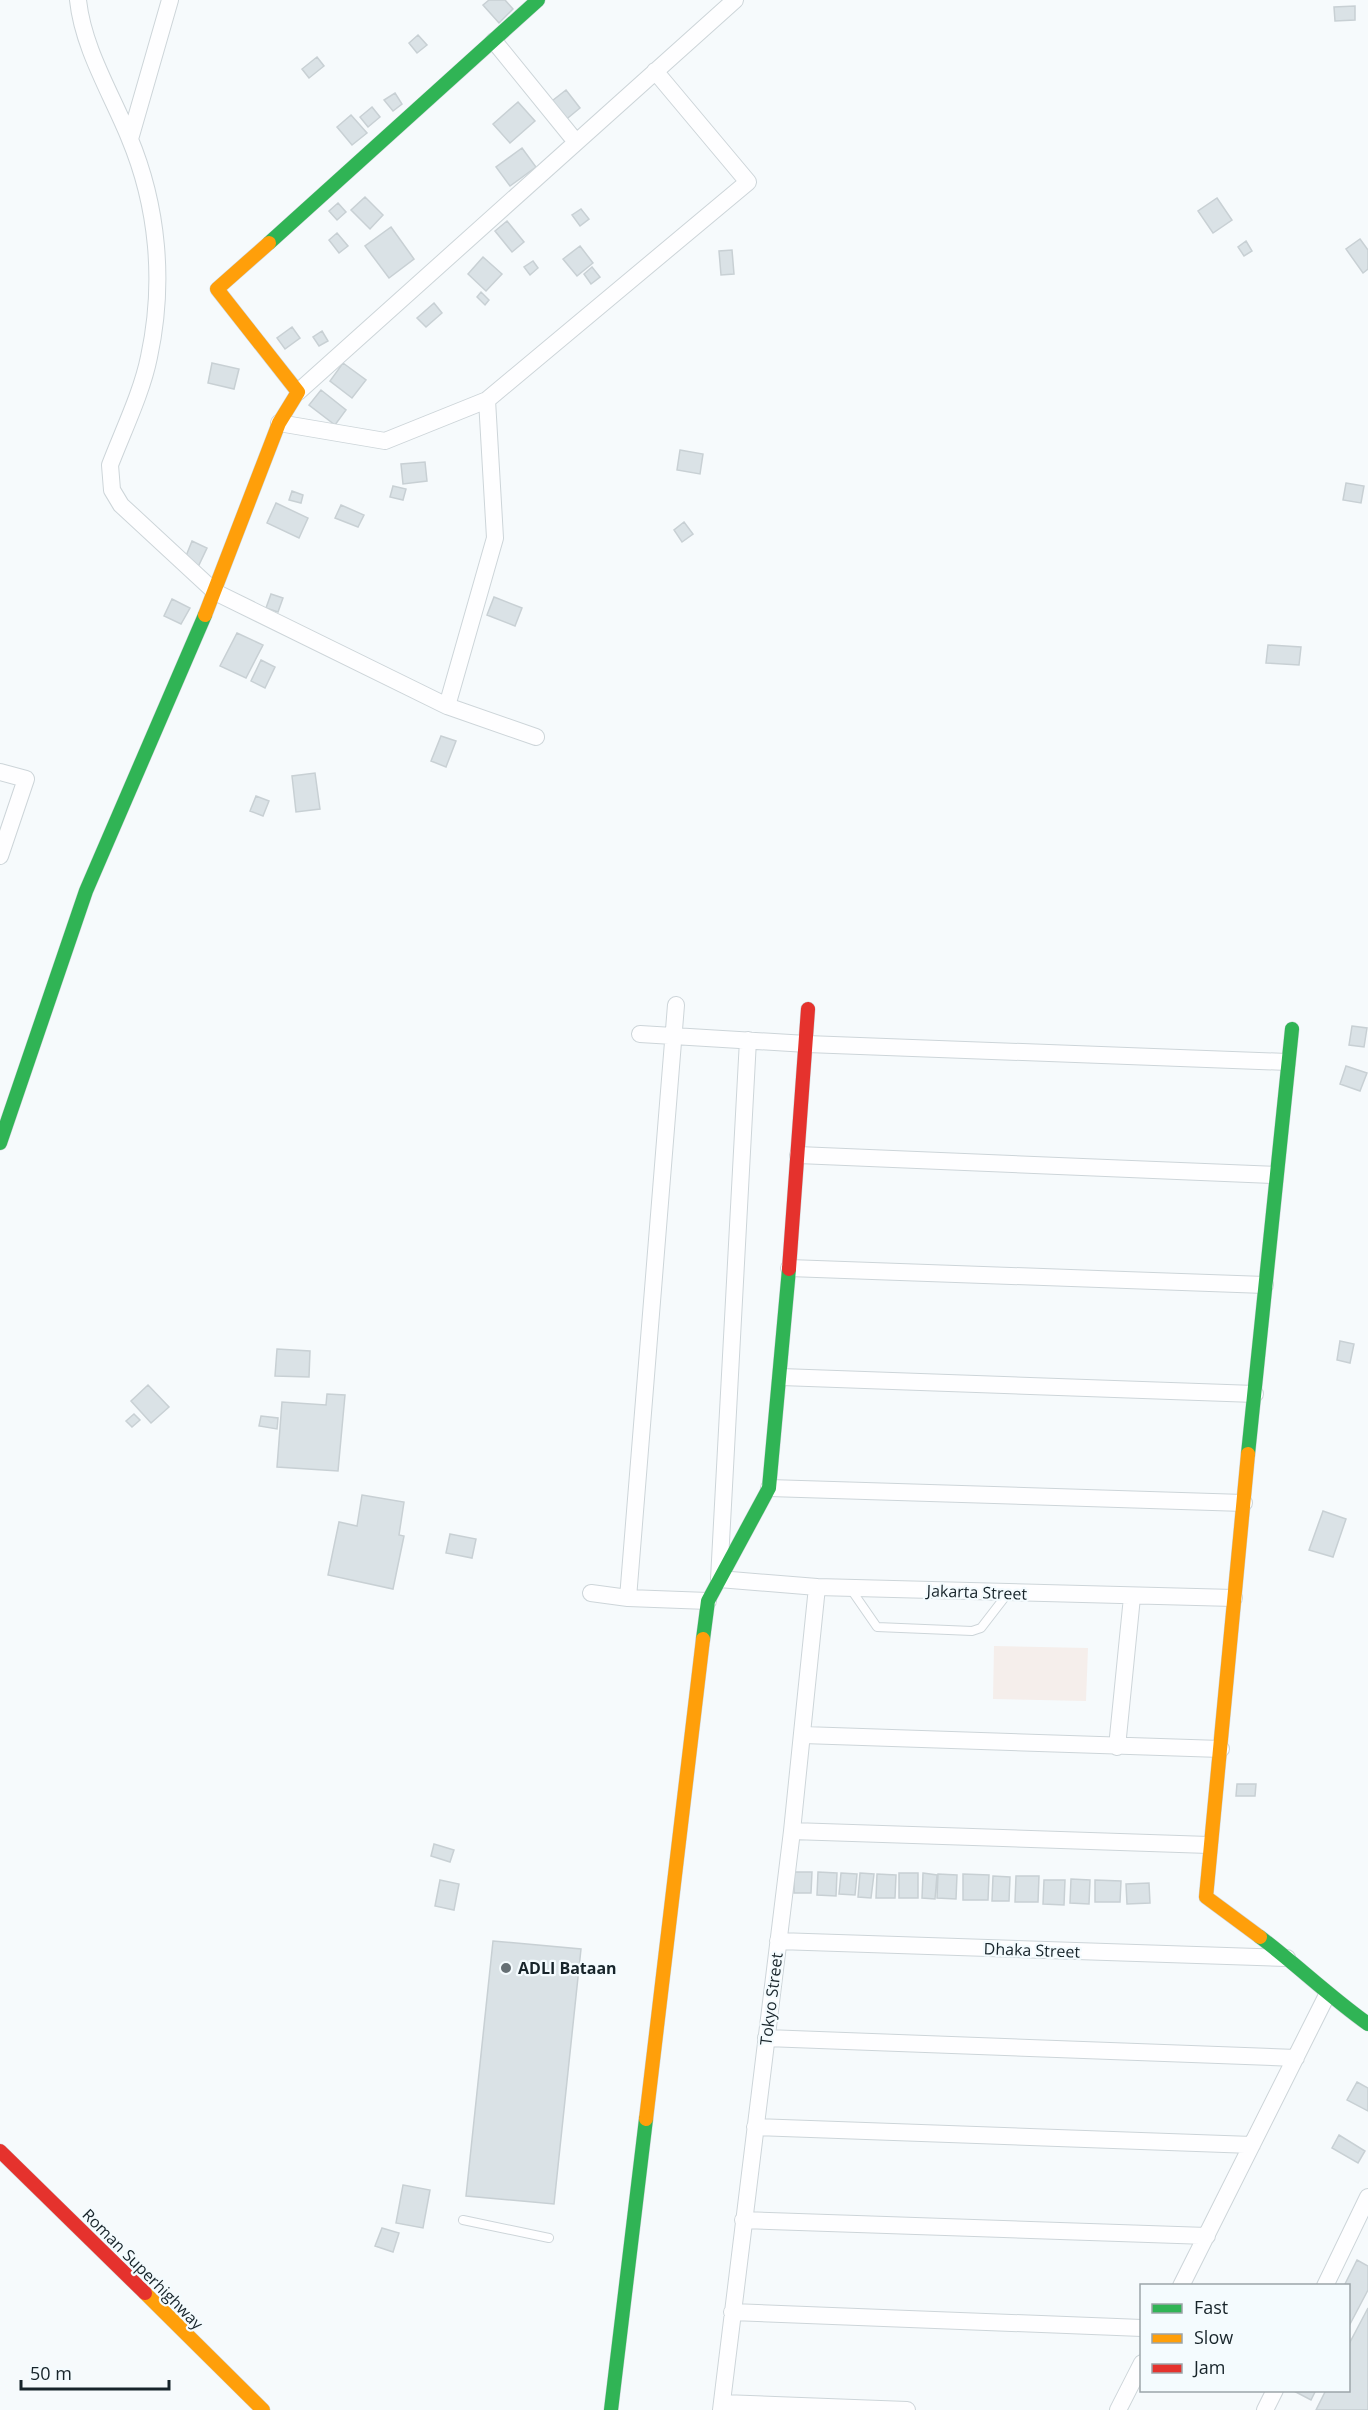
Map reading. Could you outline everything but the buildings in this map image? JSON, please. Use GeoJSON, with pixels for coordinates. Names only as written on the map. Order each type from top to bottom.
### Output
{"type":"FeatureCollection","features":[{"type":"Feature","properties":{"kind":"street"},"geometry":{"type":"LineString","coordinates":[[78,0],[84,34],[130,139],[153,214],[157,268],[155,320],[149,358],[110,465],[109,477],[112,490],[121,505],[215,592],[447,706],[536,738]]}},
{"type":"Feature","properties":{"kind":"street"},"geometry":{"type":"LineString","coordinates":[[130,139],[170,0]]}},
{"type":"Feature","properties":{"kind":"street"},"geometry":{"type":"LineString","coordinates":[[298,392],[217,289],[538,0]]}},
{"type":"Feature","properties":{"kind":"street"},"geometry":{"type":"LineString","coordinates":[[0,1143],[86,891],[215,592],[279,423],[298,392],[735,0]]}},
{"type":"Feature","properties":{"kind":"street"},"geometry":{"type":"LineString","coordinates":[[494,41],[576,142]]}},
{"type":"Feature","properties":{"kind":"street"},"geometry":{"type":"LineString","coordinates":[[279,423],[385,441],[487,400],[748,182],[655,71]]}},
{"type":"Feature","properties":{"kind":"street"},"geometry":{"type":"LineString","coordinates":[[447,706],[495,538],[487,400]]}},
{"type":"Feature","properties":{"kind":"street"},"geometry":{"type":"LineString","coordinates":[[0,772],[26,779],[0,856]]}},
{"type":"Feature","properties":{"kind":"street"},"geometry":{"type":"LineString","coordinates":[[628,1598],[676,1005]]}},
{"type":"Feature","properties":{"kind":"street"},"geometry":{"type":"LineString","coordinates":[[611,2410],[708,1601],[769,1488],[781,1377],[808,1009]]}},
{"type":"Feature","properties":{"kind":"street"},"geometry":{"type":"LineString","coordinates":[[1292,1029],[1275,1175],[1221,1749],[1209,1845],[1206,1897],[1287,1959],[1326,1995],[1368,2024]]}},
{"type":"Feature","properties":{"kind":"street"},"geometry":{"type":"LineString","coordinates":[[640,1034],[807,1044],[1287,1062]]}},
{"type":"Feature","properties":{"kind":"street"},"geometry":{"type":"LineString","coordinates":[[719,1579],[748,1040]]}},
{"type":"Feature","properties":{"kind":"street"},"geometry":{"type":"LineString","coordinates":[[798,1155],[1275,1175]]}},
{"type":"Feature","properties":{"kind":"street"},"geometry":{"type":"LineString","coordinates":[[789,1268],[1265,1285]]}},
{"type":"Feature","properties":{"kind":"street"},"geometry":{"type":"LineString","coordinates":[[781,1377],[1255,1394]]}},
{"type":"Feature","properties":{"kind":"street"},"geometry":{"type":"LineString","coordinates":[[769,1488],[1244,1503]]}},
{"type":"Feature","properties":{"kind":"street","name":"Jakarta Street"},"geometry":{"type":"LineString","coordinates":[[719,1579],[816,1587],[1234,1598]]}},
{"type":"Feature","properties":{"kind":"street","name":"Tokyo Street"},"geometry":{"type":"LineString","coordinates":[[721,2407],[792,1831],[816,1587]]}},
{"type":"Feature","properties":{"kind":"street"},"geometry":{"type":"LineString","coordinates":[[591,1593],[628,1598],[708,1601]]}},
{"type":"Feature","properties":{"kind":"street"},"geometry":{"type":"LineString","coordinates":[[1117,1747],[1132,1597]]}},
{"type":"Feature","properties":{"kind":"street"},"geometry":{"type":"LineString","coordinates":[[803,1735],[1221,1749]]}},
{"type":"Feature","properties":{"kind":"street"},"geometry":{"type":"LineString","coordinates":[[792,1831],[1209,1845]]}},
{"type":"Feature","properties":{"kind":"street","name":"Dhaka Street"},"geometry":{"type":"LineString","coordinates":[[778,1941],[1287,1959]]}},
{"type":"Feature","properties":{"kind":"street"},"geometry":{"type":"LineString","coordinates":[[1182,2284],[1326,1995]]}},
{"type":"Feature","properties":{"kind":"street"},"geometry":{"type":"LineString","coordinates":[[766,2038],[1296,2058]]}},
{"type":"Feature","properties":{"kind":"street"},"geometry":{"type":"LineString","coordinates":[[755,2127],[1252,2145]]}},
{"type":"Feature","properties":{"kind":"street","name":"Roman Superhighway"},"geometry":{"type":"LineString","coordinates":[[0,2151],[263,2410]]}},
{"type":"Feature","properties":{"kind":"street"},"geometry":{"type":"LineString","coordinates":[[1326,2284],[1368,2197]]}},
{"type":"Feature","properties":{"kind":"street"},"geometry":{"type":"LineString","coordinates":[[743,2220],[1207,2236]]}},
{"type":"Feature","properties":{"kind":"street"},"geometry":{"type":"LineString","coordinates":[[732,2312],[1140,2328]]}},
{"type":"Feature","properties":{"kind":"street"},"geometry":{"type":"LineString","coordinates":[[1118,2410],[1140,2367]]}},
{"type":"Feature","properties":{"kind":"street"},"geometry":{"type":"LineString","coordinates":[[1265,2410],[1274,2392]]}},
{"type":"Feature","properties":{"kind":"street"},"geometry":{"type":"LineString","coordinates":[[721,2407],[907,2410]]}},
{"type":"Feature","properties":{"kind":"lane"},"geometry":{"type":"LineString","coordinates":[[850,1588],[877,1627],[972,1631],[981,1628],[1008,1593]]}},
{"type":"Feature","properties":{"kind":"lane"},"geometry":{"type":"LineString","coordinates":[[463,2220],[549,2238]]}},
{"type":"Feature","properties":{"kind":"shaded area"},"geometry":{"type":"Polygon","coordinates":[[[994,1646],[1088,1648],[1086,1701],[993,1699],[994,1646]]]}},
{"type":"Feature","properties":{"kind":"traffic: fast"},"geometry":{"type":"LineString","coordinates":[[269,243],[538,0]]}},
{"type":"Feature","properties":{"kind":"traffic: fast"},"geometry":{"type":"LineString","coordinates":[[0,1143],[86,891],[205,615]]}},
{"type":"Feature","properties":{"kind":"traffic: fast"},"geometry":{"type":"LineString","coordinates":[[1248,1454],[1292,1029]]}},
{"type":"Feature","properties":{"kind":"traffic: fast"},"geometry":{"type":"LineString","coordinates":[[703,1639],[708,1601],[769,1488],[789,1269]]}},
{"type":"Feature","properties":{"kind":"traffic: fast"},"geometry":{"type":"LineString","coordinates":[[1260,1937],[1368,2024]]}},
{"type":"Feature","properties":{"kind":"traffic: fast"},"geometry":{"type":"LineString","coordinates":[[611,2410],[646,2119]]}},
{"type":"Feature","properties":{"kind":"traffic: slow"},"geometry":{"type":"LineString","coordinates":[[205,615],[279,423],[298,392],[217,289],[269,243]]}},
{"type":"Feature","properties":{"kind":"traffic: slow"},"geometry":{"type":"LineString","coordinates":[[1248,1454],[1206,1897],[1260,1937]]}},
{"type":"Feature","properties":{"kind":"traffic: slow"},"geometry":{"type":"LineString","coordinates":[[646,2119],[703,1639]]}},
{"type":"Feature","properties":{"kind":"traffic: slow"},"geometry":{"type":"LineString","coordinates":[[145,2293],[263,2410]]}},
{"type":"Feature","properties":{"kind":"traffic: jam"},"geometry":{"type":"LineString","coordinates":[[789,1269],[808,1009]]}},
{"type":"Feature","properties":{"kind":"traffic: jam"},"geometry":{"type":"LineString","coordinates":[[0,2151],[145,2293]]}},
{"type":"Feature","properties":{"kind":"place","name":"ADLI Bataan"},"geometry":{"type":"Point","coordinates":[506,1968]}}]}
